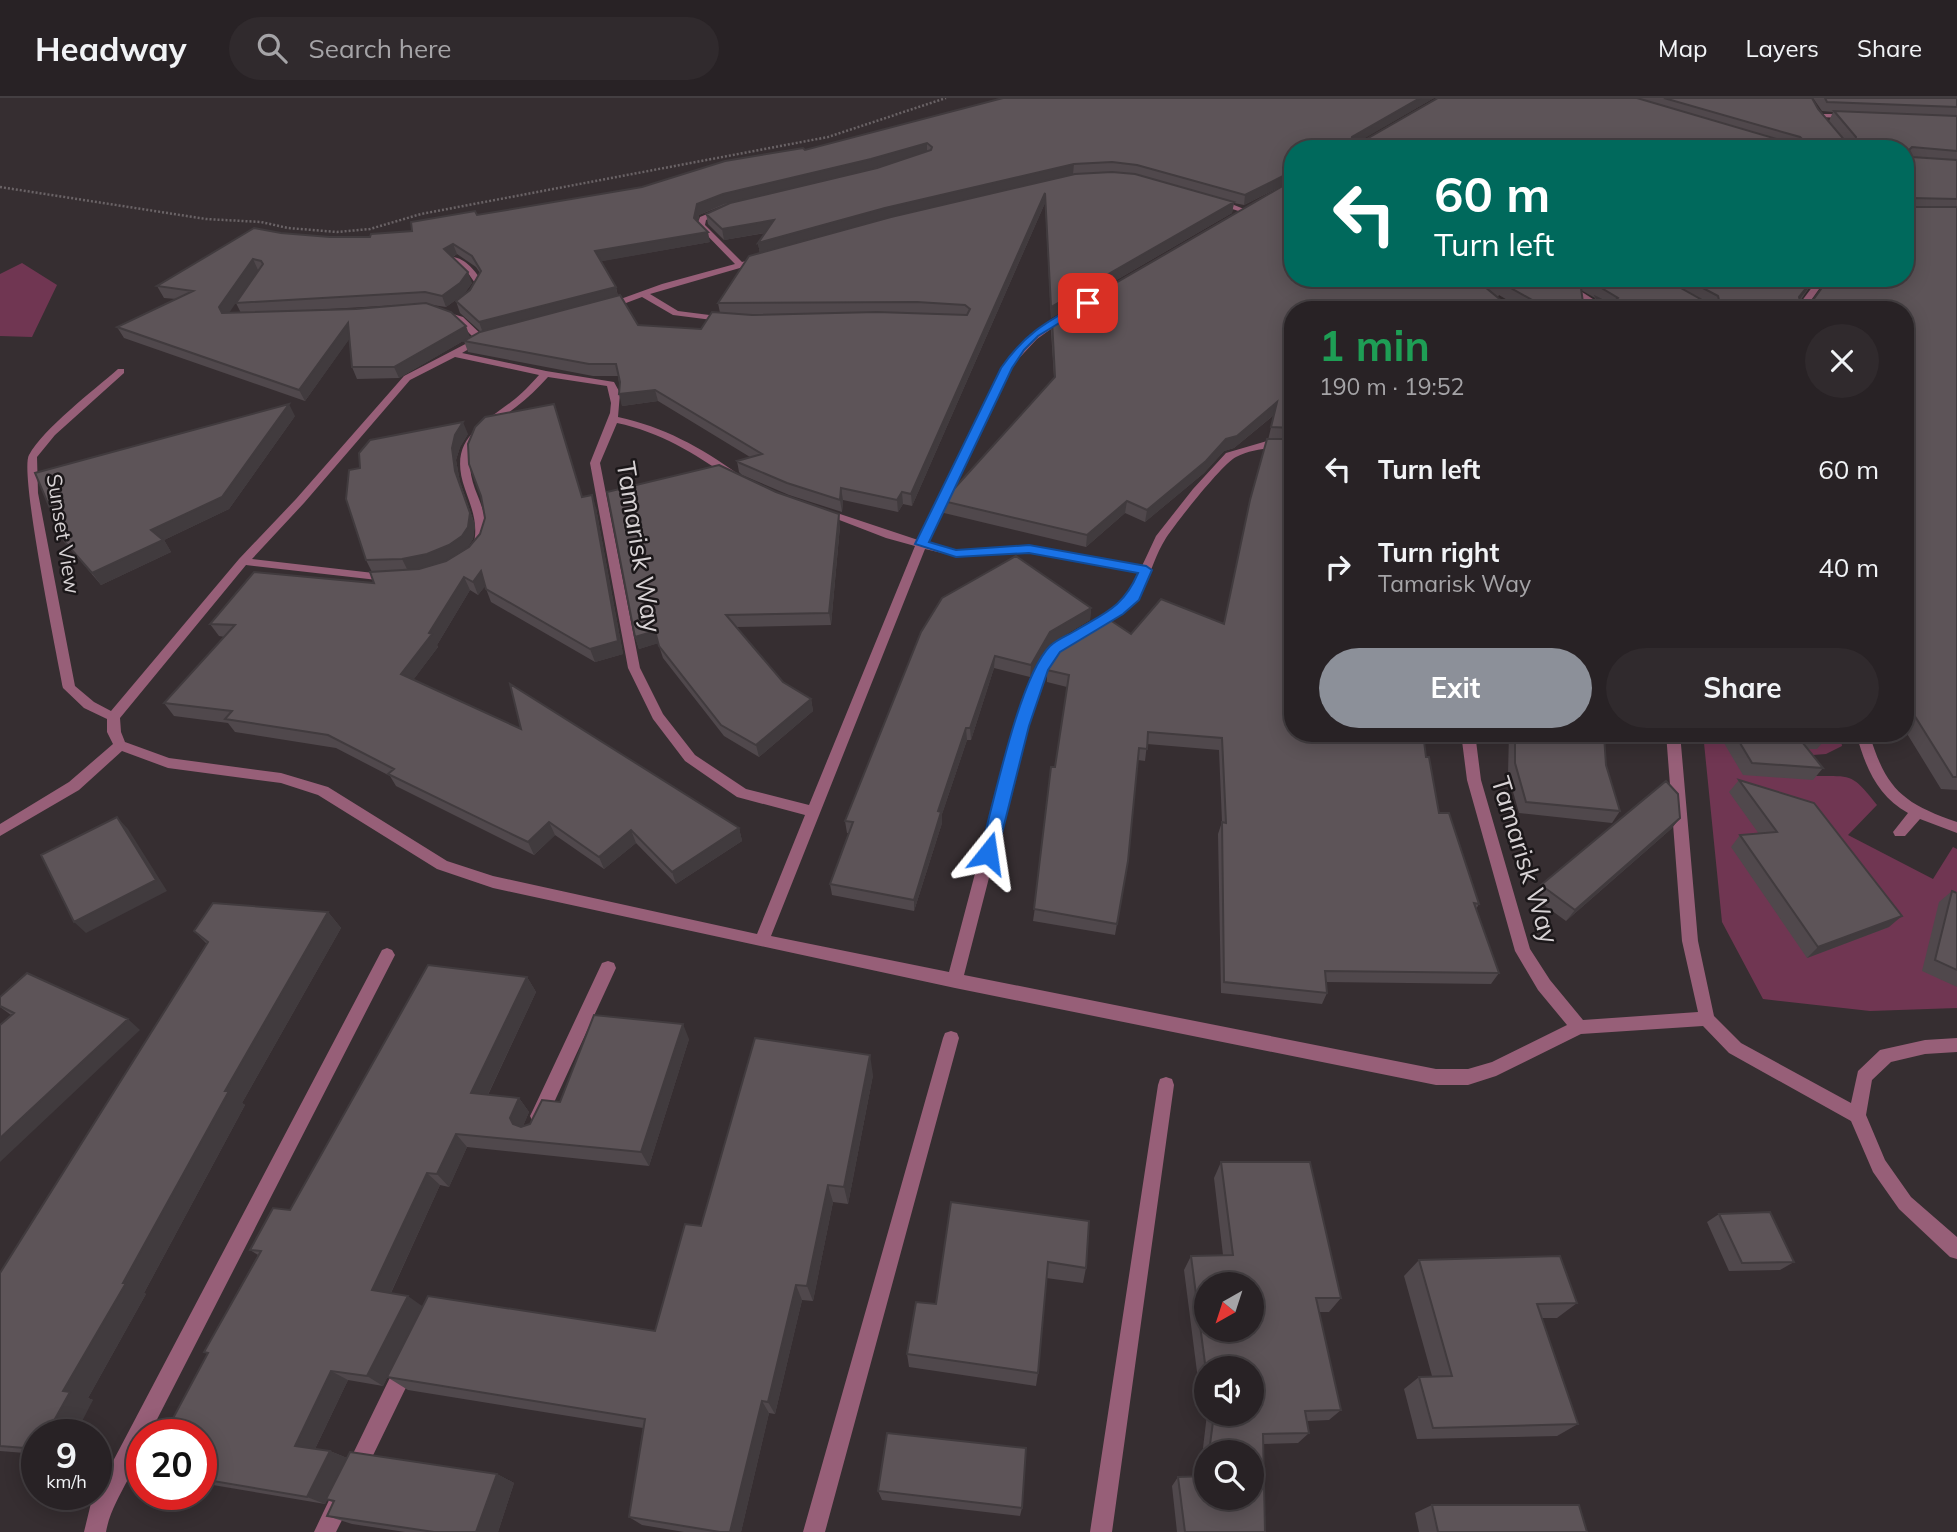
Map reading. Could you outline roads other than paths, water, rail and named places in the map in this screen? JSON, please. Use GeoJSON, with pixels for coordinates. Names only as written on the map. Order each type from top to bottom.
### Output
{"type":"FeatureCollection","features":[{"type":"Feature","properties":{"kind":"lane"},"geometry":{"type":"LineString","coordinates":[[1812,107],[1823,123]]}},
{"type":"Feature","properties":{"kind":"lane"},"geometry":{"type":"LineString","coordinates":[[1817,116],[1866,117]]}},
{"type":"Feature","properties":{"kind":"lane"},"geometry":{"type":"LineString","coordinates":[[1202,198],[1245,211]]}},
{"type":"Feature","properties":{"kind":"lane"},"geometry":{"type":"LineString","coordinates":[[1233,218],[1254,205]]}},
{"type":"Feature","properties":{"kind":"lane"},"geometry":{"type":"LineString","coordinates":[[728,209],[703,219],[701,225],[740,264]]}},
{"type":"Feature","properties":{"kind":"lane"},"geometry":{"type":"LineString","coordinates":[[602,308],[665,286],[765,258]]}},
{"type":"Feature","properties":{"kind":"lane"},"geometry":{"type":"LineString","coordinates":[[455,259],[471,271],[479,283],[469,298]]}},
{"type":"Feature","properties":{"kind":"lane"},"geometry":{"type":"LineString","coordinates":[[1579,294],[1591,301]]}},
{"type":"Feature","properties":{"kind":"lane"},"geometry":{"type":"LineString","coordinates":[[645,295],[662,308],[676,313],[713,321],[741,320]]}},
{"type":"Feature","properties":{"kind":"lane"},"geometry":{"type":"LineString","coordinates":[[449,313],[459,306]]}},
{"type":"Feature","properties":{"kind":"lane"},"geometry":{"type":"LineString","coordinates":[[762,941],[921,544],[1006,368],[1020,348],[1035,334],[1079,308]]}},
{"type":"Feature","properties":{"kind":"lane"},"geometry":{"type":"LineString","coordinates":[[429,309],[449,313],[460,319],[480,339]]}},
{"type":"Feature","properties":{"kind":"lane"},"geometry":{"type":"LineString","coordinates":[[492,337],[480,339],[407,379],[300,501],[243,561],[113,717],[114,732],[120,745],[168,763],[281,778],[323,791],[442,865],[493,882],[762,941],[1436,1077],[1468,1077],[1496,1068],[1579,1027],[1707,1019]]}},
{"type":"Feature","properties":{"kind":"lane"},"geometry":{"type":"LineString","coordinates":[[454,354],[546,374]]}},
{"type":"Feature","properties":{"kind":"lane","name":"Sunset View"},"geometry":{"type":"LineString","coordinates":[[113,717],[89,705],[69,688],[33,493],[32,457],[52,433],[121,371]]}},
{"type":"Feature","properties":{"kind":"lane"},"geometry":{"type":"LineString","coordinates":[[472,552],[480,546],[483,532],[463,473],[468,447],[478,433],[524,397],[546,374]]}},
{"type":"Feature","properties":{"kind":"lane","name":"Tamarisk Way"},"geometry":{"type":"LineString","coordinates":[[546,374],[611,384],[617,400],[614,419],[595,463],[634,668],[658,716],[690,758],[742,793],[814,812]]}},
{"type":"Feature","properties":{"kind":"lane"},"geometry":{"type":"LineString","coordinates":[[614,419],[644,424],[676,436],[749,484]]}},
{"type":"Feature","properties":{"kind":"lane"},"geometry":{"type":"LineString","coordinates":[[956,981],[1021,726],[1042,670],[1055,649],[1118,611],[1134,597],[1160,538],[1230,455],[1267,444],[1284,445]]}},
{"type":"Feature","properties":{"kind":"lane"},"geometry":{"type":"LineString","coordinates":[[808,507],[890,536],[956,554],[1029,549],[1146,570]]}},
{"type":"Feature","properties":{"kind":"lane"},"geometry":{"type":"LineString","coordinates":[[243,561],[384,580],[405,578]]}},
{"type":"Feature","properties":{"kind":"lane","name":"Tamarisk Way"},"geometry":{"type":"LineString","coordinates":[[1469,742],[1474,780],[1523,951],[1544,985],[1579,1027]]}},
{"type":"Feature","properties":{"kind":"lane"},"geometry":{"type":"LineString","coordinates":[[1673,742],[1690,941],[1707,1019],[1735,1048],[1857,1115]]}},
{"type":"Feature","properties":{"kind":"lane"},"geometry":{"type":"LineString","coordinates":[[1865,742],[1871,765],[1887,790],[1916,814],[1957,828]]}},
{"type":"Feature","properties":{"kind":"lane"},"geometry":{"type":"LineString","coordinates":[[0,831],[74,786],[120,745]]}},
{"type":"Feature","properties":{"kind":"lane"},"geometry":{"type":"LineString","coordinates":[[1900,832],[1916,814]]}},
{"type":"Feature","properties":{"kind":"lane"},"geometry":{"type":"LineString","coordinates":[[95,1532],[99,1511],[387,955]]}},
{"type":"Feature","properties":{"kind":"lane"},"geometry":{"type":"LineString","coordinates":[[533,1129],[608,968]]}},
{"type":"Feature","properties":{"kind":"lane"},"geometry":{"type":"LineString","coordinates":[[814,1532],[951,1038]]}},
{"type":"Feature","properties":{"kind":"lane"},"geometry":{"type":"LineString","coordinates":[[1957,1045],[1925,1047],[1886,1055],[1864,1076],[1857,1115],[1879,1166],[1905,1203],[1957,1250]]}},
{"type":"Feature","properties":{"kind":"lane"},"geometry":{"type":"LineString","coordinates":[[1101,1532],[1166,1085]]}},
{"type":"Feature","properties":{"kind":"lane"},"geometry":{"type":"LineString","coordinates":[[325,1532],[413,1350]]}}]}
